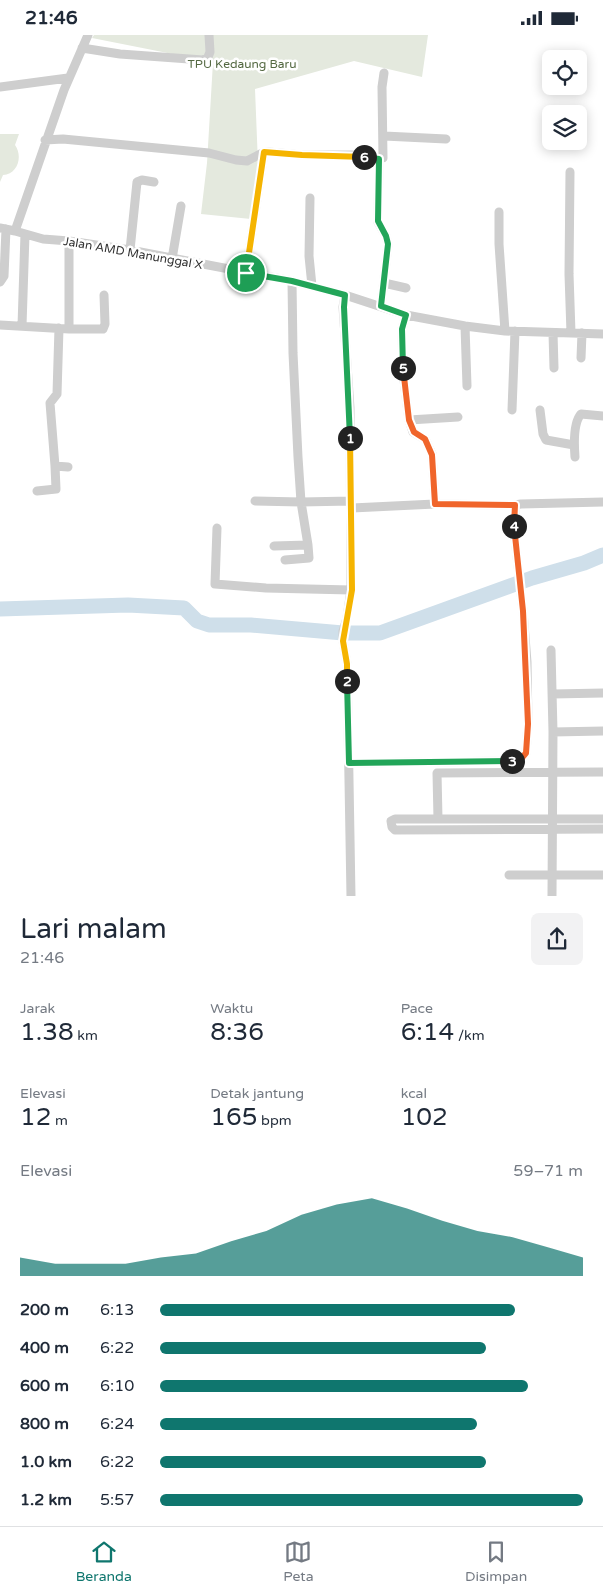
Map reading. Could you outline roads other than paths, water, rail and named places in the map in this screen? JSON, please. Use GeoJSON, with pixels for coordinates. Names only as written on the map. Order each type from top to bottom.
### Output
{"type":"FeatureCollection","features":[{"type":"Feature","properties":{"kind":"street"},"geometry":{"type":"LineString","coordinates":[[22,326],[20,233],[45,140],[68,78],[88,35]]}},
{"type":"Feature","properties":{"kind":"street"},"geometry":{"type":"LineString","coordinates":[[82,48],[120,54],[203,60],[208,57],[210,52],[210,35]]}},
{"type":"Feature","properties":{"kind":"street"},"geometry":{"type":"LineString","coordinates":[[45,140],[63,139],[210,153],[247,161],[264,152],[302,155],[352,155],[379,159],[383,158],[382,87],[384,73]]}},
{"type":"Feature","properties":{"kind":"street"},"geometry":{"type":"LineString","coordinates":[[0,87],[68,78]]}},
{"type":"Feature","properties":{"kind":"street"},"geometry":{"type":"LineString","coordinates":[[384,136],[446,139]]}},
{"type":"Feature","properties":{"kind":"street"},"geometry":{"type":"LineString","coordinates":[[246,273],[264,152]]}},
{"type":"Feature","properties":{"kind":"street"},"geometry":{"type":"LineString","coordinates":[[379,159],[378,221],[388,244],[381,306]]}},
{"type":"Feature","properties":{"kind":"street"},"geometry":{"type":"LineString","coordinates":[[570,172],[571,333]]}},
{"type":"Feature","properties":{"kind":"street"},"geometry":{"type":"LineString","coordinates":[[130,250],[137,182],[142,179],[154,182]]}},
{"type":"Feature","properties":{"kind":"street"},"geometry":{"type":"LineString","coordinates":[[310,198],[309,249],[312,286]]}},
{"type":"Feature","properties":{"kind":"street"},"geometry":{"type":"LineString","coordinates":[[172,259],[181,207]]}},
{"type":"Feature","properties":{"kind":"street"},"geometry":{"type":"LineString","coordinates":[[499,212],[499,244],[505,331]]}},
{"type":"Feature","properties":{"kind":"street"},"geometry":{"type":"LineString","coordinates":[[0,282],[4,276],[3,228]]}},
{"type":"Feature","properties":{"kind":"street","name":"Jalan AMD Manunggal X"},"geometry":{"type":"LineString","coordinates":[[3,228],[43,239],[130,250],[292,281],[345,295],[406,315],[464,326],[505,331],[603,334]]}},
{"type":"Feature","properties":{"kind":"street"},"geometry":{"type":"LineString","coordinates":[[69,241],[69,329]]}},
{"type":"Feature","properties":{"kind":"street"},"geometry":{"type":"LineString","coordinates":[[285,560],[309,558],[301,502],[293,353],[292,281]]}},
{"type":"Feature","properties":{"kind":"street"},"geometry":{"type":"LineString","coordinates":[[384,283],[406,288]]}},
{"type":"Feature","properties":{"kind":"street"},"geometry":{"type":"LineString","coordinates":[[0,325],[59,329],[103,329],[106,324],[104,295]]}},
{"type":"Feature","properties":{"kind":"street"},"geometry":{"type":"LineString","coordinates":[[345,295],[344,307],[350,408],[352,590],[343,636],[347,664],[351,896]]}},
{"type":"Feature","properties":{"kind":"street"},"geometry":{"type":"LineString","coordinates":[[406,315],[402,329],[403,372],[409,420],[414,432],[425,439],[432,455],[435,504]]}},
{"type":"Feature","properties":{"kind":"street"},"geometry":{"type":"LineString","coordinates":[[464,326],[467,386]]}},
{"type":"Feature","properties":{"kind":"street"},"geometry":{"type":"LineString","coordinates":[[37,491],[56,489],[50,403],[57,394],[59,329]]}},
{"type":"Feature","properties":{"kind":"street"},"geometry":{"type":"LineString","coordinates":[[512,409],[515,331]]}},
{"type":"Feature","properties":{"kind":"street"},"geometry":{"type":"LineString","coordinates":[[552,333],[554,368]]}},
{"type":"Feature","properties":{"kind":"street"},"geometry":{"type":"LineString","coordinates":[[581,358],[582,333]]}},
{"type":"Feature","properties":{"kind":"street"},"geometry":{"type":"LineString","coordinates":[[540,410],[543,434],[546,440],[574,445]]}},
{"type":"Feature","properties":{"kind":"street"},"geometry":{"type":"LineString","coordinates":[[575,457],[574,445],[577,419],[581,414],[603,416]]}},
{"type":"Feature","properties":{"kind":"street"},"geometry":{"type":"LineString","coordinates":[[409,420],[458,417]]}},
{"type":"Feature","properties":{"kind":"street"},"geometry":{"type":"LineString","coordinates":[[55,466],[68,467]]}},
{"type":"Feature","properties":{"kind":"street"},"geometry":{"type":"LineString","coordinates":[[256,501],[351,504],[515,505],[603,502]]}},
{"type":"Feature","properties":{"kind":"street"},"geometry":{"type":"LineString","coordinates":[[349,763],[513,761],[521,759],[526,753],[528,746],[528,724],[526,662],[521,591],[514,537],[515,505]]}},
{"type":"Feature","properties":{"kind":"street"},"geometry":{"type":"LineString","coordinates":[[217,528],[215,584],[266,588],[352,590]]}},
{"type":"Feature","properties":{"kind":"street"},"geometry":{"type":"LineString","coordinates":[[274,546],[308,545]]}},
{"type":"Feature","properties":{"kind":"street"},"geometry":{"type":"LineString","coordinates":[[552,650],[552,896]]}},
{"type":"Feature","properties":{"kind":"street"},"geometry":{"type":"LineString","coordinates":[[552,694],[603,693]]}},
{"type":"Feature","properties":{"kind":"street"},"geometry":{"type":"LineString","coordinates":[[553,732],[603,731]]}},
{"type":"Feature","properties":{"kind":"street"},"geometry":{"type":"LineString","coordinates":[[438,819],[437,773],[603,772]]}},
{"type":"Feature","properties":{"kind":"street"},"geometry":{"type":"LineString","coordinates":[[603,819],[552,824],[395,830],[392,827],[391,821],[396,819],[438,819],[552,824],[603,829]]}},
{"type":"Feature","properties":{"kind":"street"},"geometry":{"type":"LineString","coordinates":[[509,875],[603,875]]}},
{"type":"Feature","properties":{"kind":"waterway"},"geometry":{"type":"LineString","coordinates":[[0,609],[128,605],[184,608],[197,621],[209,625],[251,625],[343,633],[380,633],[532,578],[584,563],[603,555]]}},
{"type":"Feature","properties":{"kind":"park label","name":"TPU Kedaung Baru"},"geometry":{"type":"Point","coordinates":[242,64]}}]}
